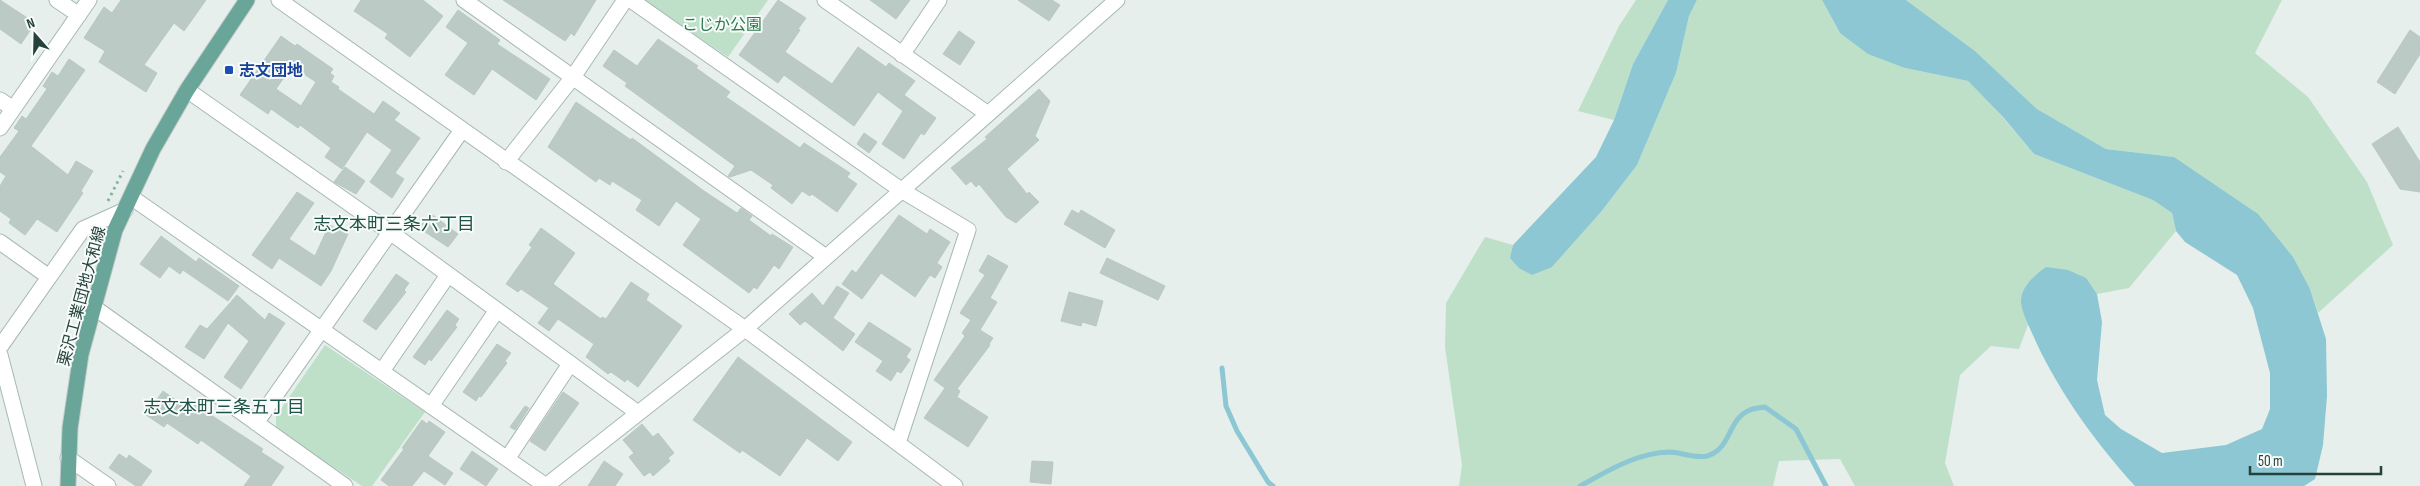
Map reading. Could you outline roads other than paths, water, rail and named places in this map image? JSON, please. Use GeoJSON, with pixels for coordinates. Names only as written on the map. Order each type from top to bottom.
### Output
{"type":"FeatureCollection","features":[{"type":"Feature","properties":{"kind":"main road","name":"栗沢工業団地大和線"},"geometry":{"type":"LineString","coordinates":[[68,486],[68,458],[75,389],[81,354],[115,230],[153,149],[187,90],[248,0]]}},
{"type":"Feature","properties":{"kind":"street"},"geometry":{"type":"LineString","coordinates":[[57,0],[78,15]]}},
{"type":"Feature","properties":{"kind":"street"},"geometry":{"type":"LineString","coordinates":[[0,128],[89,0]]}},
{"type":"Feature","properties":{"kind":"street"},"geometry":{"type":"LineString","coordinates":[[279,0],[745,329],[955,486]]}},
{"type":"Feature","properties":{"kind":"street"},"geometry":{"type":"LineString","coordinates":[[464,0],[826,257]]}},
{"type":"Feature","properties":{"kind":"street"},"geometry":{"type":"LineString","coordinates":[[506,162],[573,77],[624,0]]}},
{"type":"Feature","properties":{"kind":"street"},"geometry":{"type":"LineString","coordinates":[[632,0],[901,190],[968,230],[898,443]]}},
{"type":"Feature","properties":{"kind":"street"},"geometry":{"type":"LineString","coordinates":[[825,0],[988,114]]}},
{"type":"Feature","properties":{"kind":"street"},"geometry":{"type":"LineString","coordinates":[[902,55],[939,0]]}},
{"type":"Feature","properties":{"kind":"street"},"geometry":{"type":"LineString","coordinates":[[0,347],[83,230],[128,204],[321,328],[546,486],[745,329],[1117,0]]}},
{"type":"Feature","properties":{"kind":"street"},"geometry":{"type":"LineString","coordinates":[[187,90],[390,232],[638,413]]}},
{"type":"Feature","properties":{"kind":"street"},"geometry":{"type":"LineString","coordinates":[[0,100],[13,109]]}},
{"type":"Feature","properties":{"kind":"street"},"geometry":{"type":"LineString","coordinates":[[256,423],[462,130]]}},
{"type":"Feature","properties":{"kind":"street"},"geometry":{"type":"LineString","coordinates":[[0,242],[49,277]]}},
{"type":"Feature","properties":{"kind":"street"},"geometry":{"type":"LineString","coordinates":[[382,371],[448,275]]}},
{"type":"Feature","properties":{"kind":"street"},"geometry":{"type":"LineString","coordinates":[[95,308],[345,486]]}},
{"type":"Feature","properties":{"kind":"street"},"geometry":{"type":"LineString","coordinates":[[431,406],[497,310]]}},
{"type":"Feature","properties":{"kind":"street"},"geometry":{"type":"LineString","coordinates":[[0,355],[34,486]]}},
{"type":"Feature","properties":{"kind":"street"},"geometry":{"type":"LineString","coordinates":[[507,459],[570,364]]}},
{"type":"Feature","properties":{"kind":"street"},"geometry":{"type":"LineString","coordinates":[[68,458],[108,486]]}},
{"type":"Feature","properties":{"kind":"water"},"geometry":{"type":"Polygon","coordinates":[[[1668,0],[1697,0],[1689,16],[1676,73],[1637,165],[1601,212],[1552,267],[1532,275],[1519,268],[1510,258],[1513,245],[1596,157],[1614,120],[1633,64],[1668,0]]]}},
{"type":"Feature","properties":{"kind":"water"},"geometry":{"type":"Polygon","coordinates":[[[1822,0],[1906,0],[1975,51],[2037,109],[2106,149],[2174,157],[2258,214],[2293,257],[2310,289],[2326,339],[2327,396],[2323,445],[2315,479],[2304,486],[2135,486],[2080,418],[2046,362],[2025,318],[2021,303],[2023,292],[2033,278],[2046,267],[2068,270],[2086,278],[2097,294],[2102,322],[2097,380],[2105,415],[2121,429],[2162,453],[2226,445],[2262,429],[2270,409],[2270,373],[2253,308],[2237,275],[2185,242],[2176,231],[2172,213],[2153,200],[2034,154],[2003,117],[1968,81],[1905,68],[1868,54],[1840,33],[1822,0]]]}},
{"type":"Feature","properties":{"kind":"waterway"},"geometry":{"type":"LineString","coordinates":[[1222,368],[1226,406],[1237,431],[1268,482],[1273,486]]}},
{"type":"Feature","properties":{"kind":"waterway"},"geometry":{"type":"LineString","coordinates":[[1580,486],[1634,459],[1657,453],[1669,452],[1697,457],[1707,456],[1721,447],[1737,420],[1743,414],[1752,409],[1765,407],[1796,429],[1826,486]]}},
{"type":"Feature","properties":{"kind":"place","name":"志文団地"},"geometry":{"type":"Point","coordinates":[229,70]}},
{"type":"Feature","properties":{"kind":"district","name":"志文本町三条六丁目"},"geometry":{"type":"Point","coordinates":[394,224]}},
{"type":"Feature","properties":{"kind":"district","name":"志文本町三条五丁目"},"geometry":{"type":"Point","coordinates":[224,407]}},
{"type":"Feature","properties":{"kind":"park label","name":"こじか公園"},"geometry":{"type":"Point","coordinates":[722,24]}}]}
